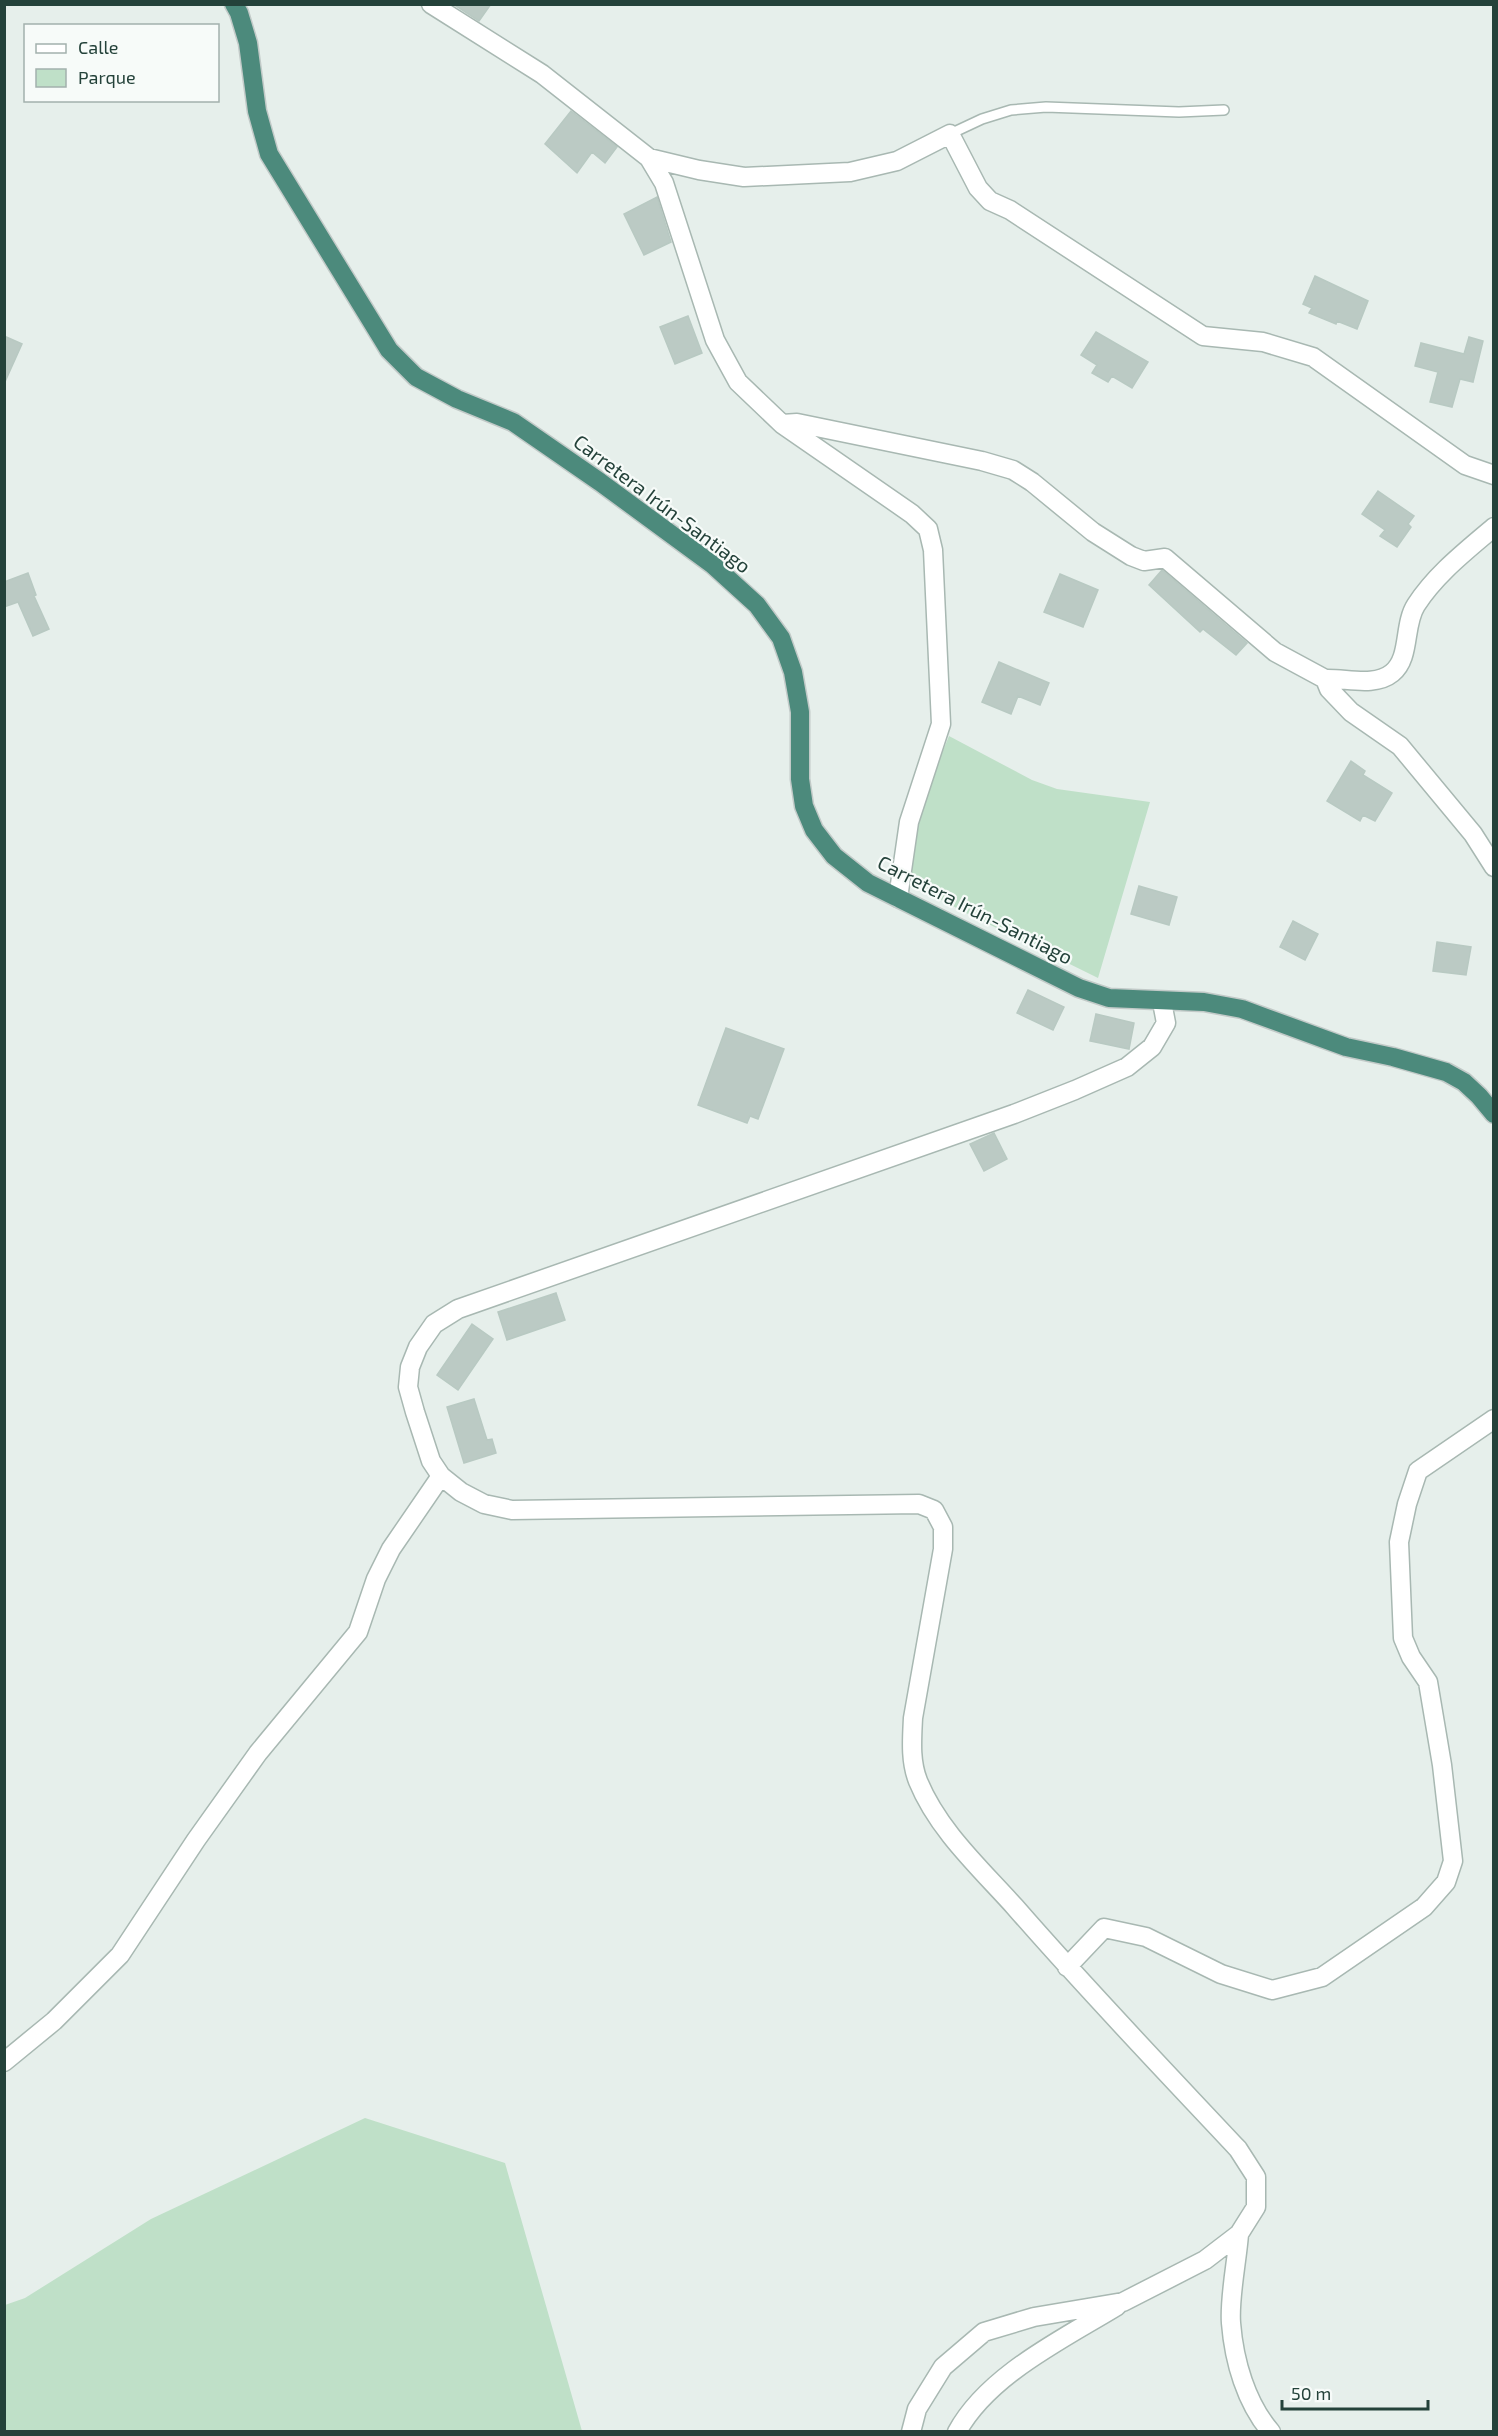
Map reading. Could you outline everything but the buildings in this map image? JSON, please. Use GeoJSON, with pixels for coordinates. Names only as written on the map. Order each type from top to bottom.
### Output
{"type":"FeatureCollection","features":[{"type":"Feature","properties":{"kind":"highway","name":"Carretera Irún-Santiago"},"geometry":{"type":"LineString","coordinates":[[234,4],[248,43],[257,111],[269,154],[389,350],[416,377],[457,399],[513,422],[713,565],[757,605],[781,638],[794,672],[800,712],[800,779],[804,806],[814,830],[834,856],[868,883],[1079,988],[1108,998],[1204,1002],[1242,1009],[1346,1047],[1446,1072],[1464,1082],[1479,1095],[1494,1114]]}},
{"type":"Feature","properties":{"kind":"street"},"geometry":{"type":"LineString","coordinates":[[433,5],[542,74],[649,158],[664,183],[715,340],[738,382],[782,424],[912,514],[928,529],[933,550],[941,724],[909,822],[898,898]]}},
{"type":"Feature","properties":{"kind":"street"},"geometry":{"type":"LineString","coordinates":[[649,158],[699,170],[744,177],[850,172],[897,161],[950,134],[978,188],[990,201],[1010,210],[1203,336],[1263,342],[1313,357],[1465,465],[1494,475]]}},
{"type":"Feature","properties":{"kind":"street"},"geometry":{"type":"LineString","coordinates":[[782,424],[797,423],[982,461],[1013,470],[1032,482],[1093,532],[1131,556],[1144,561],[1165,558],[1275,652],[1325,679],[1377,681],[1391,674],[1401,664],[1408,623],[1415,607],[1431,585],[1462,554],[1494,527]]}},
{"type":"Feature","properties":{"kind":"street"},"geometry":{"type":"LineString","coordinates":[[1325,679],[1329,690],[1351,712],[1400,746],[1473,834],[1494,867]]}},
{"type":"Feature","properties":{"kind":"street"},"geometry":{"type":"LineString","coordinates":[[957,2432],[978,2402],[1019,2367],[1123,2302],[1205,2260],[1239,2234],[1256,2207],[1256,2177],[1238,2149],[1068,1967],[954,1838],[931,1807],[917,1779],[911,1746],[913,1718],[943,1549],[943,1527],[934,1510],[919,1504],[512,1510],[484,1504],[461,1492],[441,1476],[431,1461],[408,1387],[410,1368],[418,1347],[434,1324],[458,1309],[1014,1114],[1127,1067],[1152,1047],[1166,1023],[1162,1002]]}},
{"type":"Feature","properties":{"kind":"street"},"geometry":{"type":"LineString","coordinates":[[1068,1967],[1104,1928],[1146,1937],[1221,1974],[1272,1990],[1322,1977],[1424,1907],[1446,1882],[1453,1861],[1442,1766],[1428,1682],[1411,1656],[1403,1638],[1399,1542],[1407,1504],[1418,1471],[1494,1419]]}},
{"type":"Feature","properties":{"kind":"street"},"geometry":{"type":"LineString","coordinates":[[4,2062],[54,2021],[120,1955],[196,1840],[258,1753],[358,1632],[376,1579],[391,1549],[441,1476]]}},
{"type":"Feature","properties":{"kind":"street"},"geometry":{"type":"LineString","coordinates":[[1239,2234],[1231,2322],[1240,2371],[1259,2417],[1272,2432]]}},
{"type":"Feature","properties":{"kind":"street"},"geometry":{"type":"LineString","coordinates":[[911,2432],[917,2409],[943,2367],[984,2332],[1034,2317],[1123,2302]]}},
{"type":"Feature","properties":{"kind":"lane"},"geometry":{"type":"LineString","coordinates":[[950,134],[982,119],[1011,110],[1046,107],[1179,112],[1224,110]]}},
{"type":"Feature","properties":{"kind":"green space"},"geometry":{"type":"Polygon","coordinates":[[[949,736],[1032,780],[1057,789],[1150,802],[1098,978],[917,887],[909,870],[919,809],[949,736]]]}},
{"type":"Feature","properties":{"kind":"green space"},"geometry":{"type":"Polygon","coordinates":[[[365,2118],[505,2163],[582,2431],[5,2431],[5,2305],[25,2298],[151,2219],[365,2118]]]}}]}
